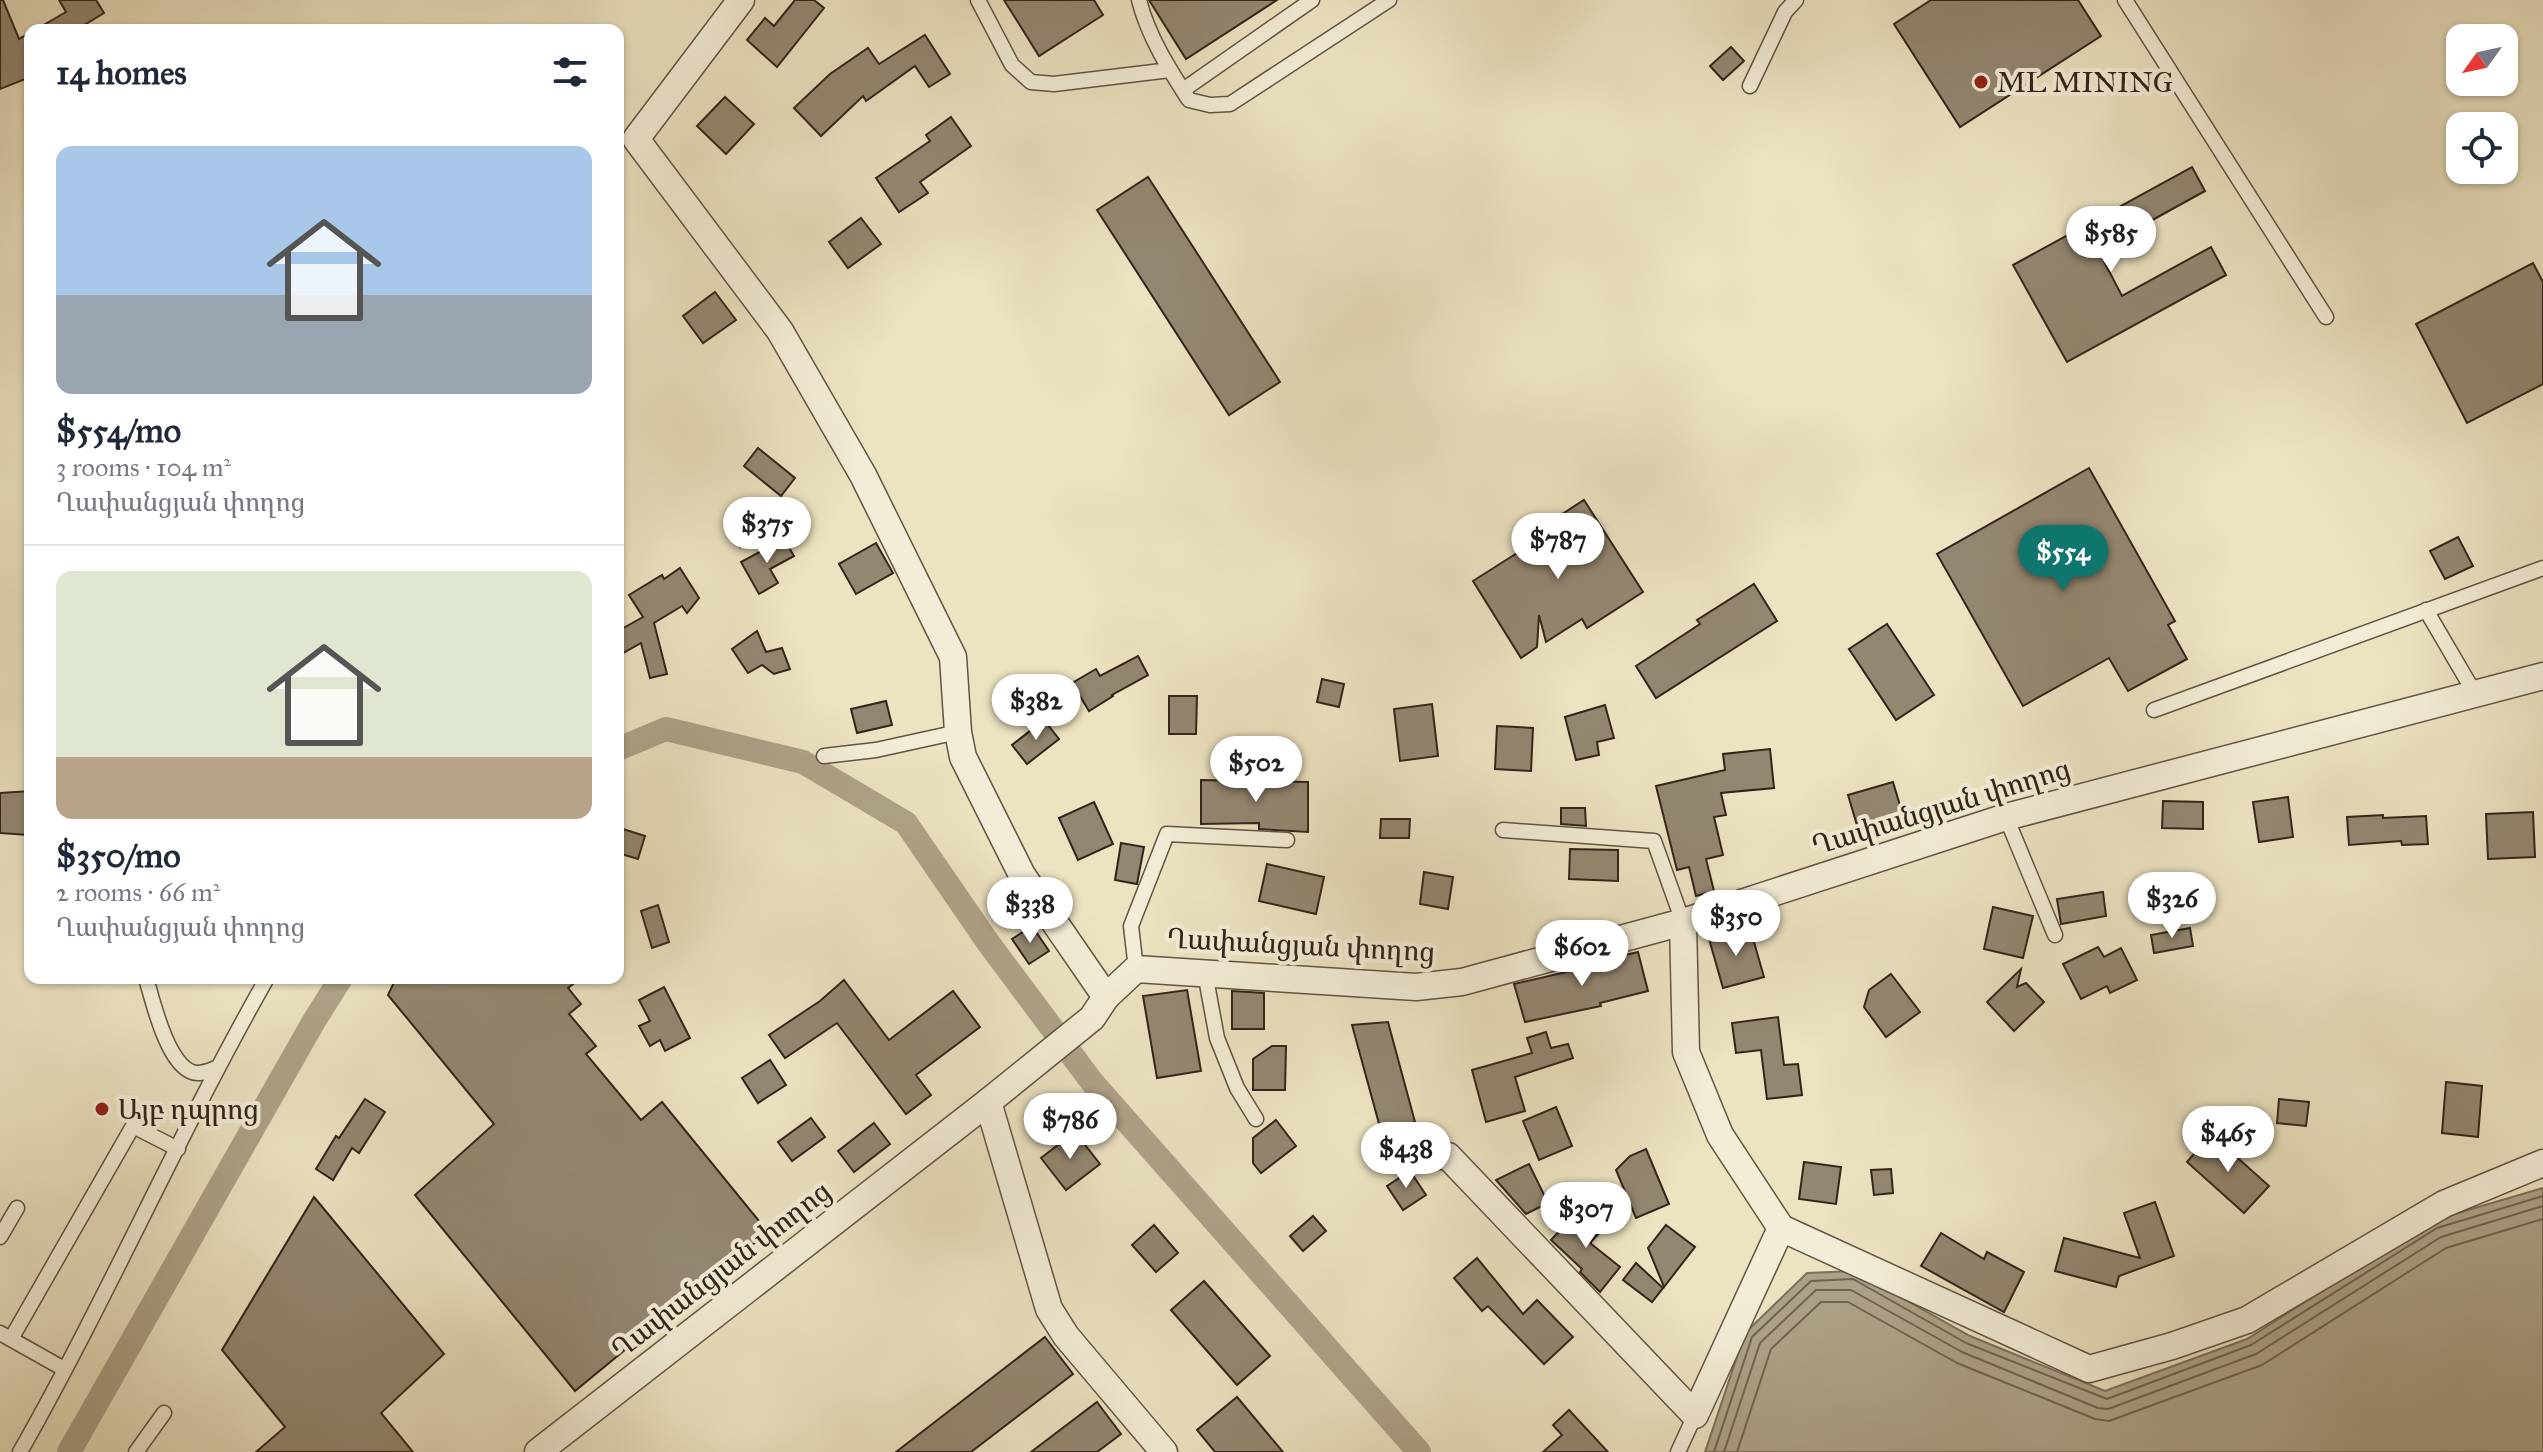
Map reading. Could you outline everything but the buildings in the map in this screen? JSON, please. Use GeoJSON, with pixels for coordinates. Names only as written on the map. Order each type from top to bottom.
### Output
{"type":"FeatureCollection","features":[{"type":"Feature","properties":{"kind":"street"},"geometry":{"type":"LineString","coordinates":[[741,0],[636,139],[780,331],[863,475],[953,657],[958,732],[963,757],[1022,875],[1099,1007]]}},
{"type":"Feature","properties":{"kind":"street","name":"Ղափանցյան փողոց"},"geometry":{"type":"LineString","coordinates":[[538,1452],[1018,1078],[1099,1007],[1136,969],[1416,987],[1462,982],[1683,922],[2006,817],[2543,676]]}},
{"type":"Feature","properties":{"kind":"street"},"geometry":{"type":"LineString","coordinates":[[1683,922],[1686,1052],[1720,1135],[1781,1228],[2089,1369],[2172,1346],[2247,1320],[2444,1204],[2543,1163]]}},
{"type":"Feature","properties":{"kind":"street"},"geometry":{"type":"LineString","coordinates":[[988,1102],[1049,1309],[1066,1336],[1164,1452]]}},
{"type":"Feature","properties":{"kind":"street"},"geometry":{"type":"LineString","coordinates":[[1420,1156],[1448,1156],[1695,1415],[1781,1228]]}},
{"type":"Feature","properties":{"kind":"lane"},"geometry":{"type":"LineString","coordinates":[[978,0],[1012,65],[1031,82],[1054,84],[1170,70]]}},
{"type":"Feature","properties":{"kind":"lane"},"geometry":{"type":"LineString","coordinates":[[1139,0],[1143,16],[1189,100],[1210,105],[1230,104],[1389,0]]}},
{"type":"Feature","properties":{"kind":"lane"},"geometry":{"type":"LineString","coordinates":[[1183,90],[1312,0]]}},
{"type":"Feature","properties":{"kind":"lane"},"geometry":{"type":"LineString","coordinates":[[1750,86],[1785,12],[1796,0]]}},
{"type":"Feature","properties":{"kind":"lane"},"geometry":{"type":"LineString","coordinates":[[2125,0],[2326,317]]}},
{"type":"Feature","properties":{"kind":"lane"},"geometry":{"type":"LineString","coordinates":[[2154,710],[2543,568]]}},
{"type":"Feature","properties":{"kind":"lane"},"geometry":{"type":"LineString","coordinates":[[2426,610],[2474,692]]}},
{"type":"Feature","properties":{"kind":"lane"},"geometry":{"type":"LineString","coordinates":[[824,756],[876,750],[958,732]]}},
{"type":"Feature","properties":{"kind":"lane"},"geometry":{"type":"LineString","coordinates":[[2006,817],[2055,935]]}},
{"type":"Feature","properties":{"kind":"lane"},"geometry":{"type":"LineString","coordinates":[[1503,830],[1654,841],[1683,922]]}},
{"type":"Feature","properties":{"kind":"lane"},"geometry":{"type":"LineString","coordinates":[[1136,969],[1131,926],[1167,834],[1287,840]]}},
{"type":"Feature","properties":{"kind":"lane"},"geometry":{"type":"LineString","coordinates":[[1205,973],[1217,1038],[1237,1088],[1256,1119]]}},
{"type":"Feature","properties":{"kind":"lane"},"geometry":{"type":"LineString","coordinates":[[148,984],[173,1056],[190,1071],[202,1073],[216,1068]]}},
{"type":"Feature","properties":{"kind":"lane"},"geometry":{"type":"LineString","coordinates":[[20,1452],[178,1149],[216,1068],[264,984]]}},
{"type":"Feature","properties":{"kind":"lane"},"geometry":{"type":"LineString","coordinates":[[64,1369],[6,1336],[133,1126],[178,1149]]}},
{"type":"Feature","properties":{"kind":"lane"},"geometry":{"type":"LineString","coordinates":[[0,1237],[17,1208]]}},
{"type":"Feature","properties":{"kind":"lane"},"geometry":{"type":"LineString","coordinates":[[136,1452],[164,1413]]}},
{"type":"Feature","properties":{"kind":"lane"},"geometry":{"type":"LineString","coordinates":[[1678,1452],[1695,1415]]}},
{"type":"Feature","properties":{"kind":"water"},"geometry":{"type":"Polygon","coordinates":[[[2543,1188],[2543,1452],[1705,1452],[1745,1333],[1807,1273],[1854,1271],[1970,1336],[2105,1391],[2247,1339],[2434,1220],[2543,1188]]]}},
{"type":"Feature","properties":{"kind":"waterway"},"geometry":{"type":"LineString","coordinates":[[624,746],[666,729],[803,762],[906,823],[987,941],[1092,1082],[1419,1452]]}},
{"type":"Feature","properties":{"kind":"waterway"},"geometry":{"type":"LineString","coordinates":[[69,1452],[337,984]]}},
{"type":"Feature","properties":{"kind":"place","name":"ML MINING"},"geometry":{"type":"Point","coordinates":[1981,82]}},
{"type":"Feature","properties":{"kind":"place","name":"Այբ դպրոց"},"geometry":{"type":"Point","coordinates":[102,1109]}}]}
